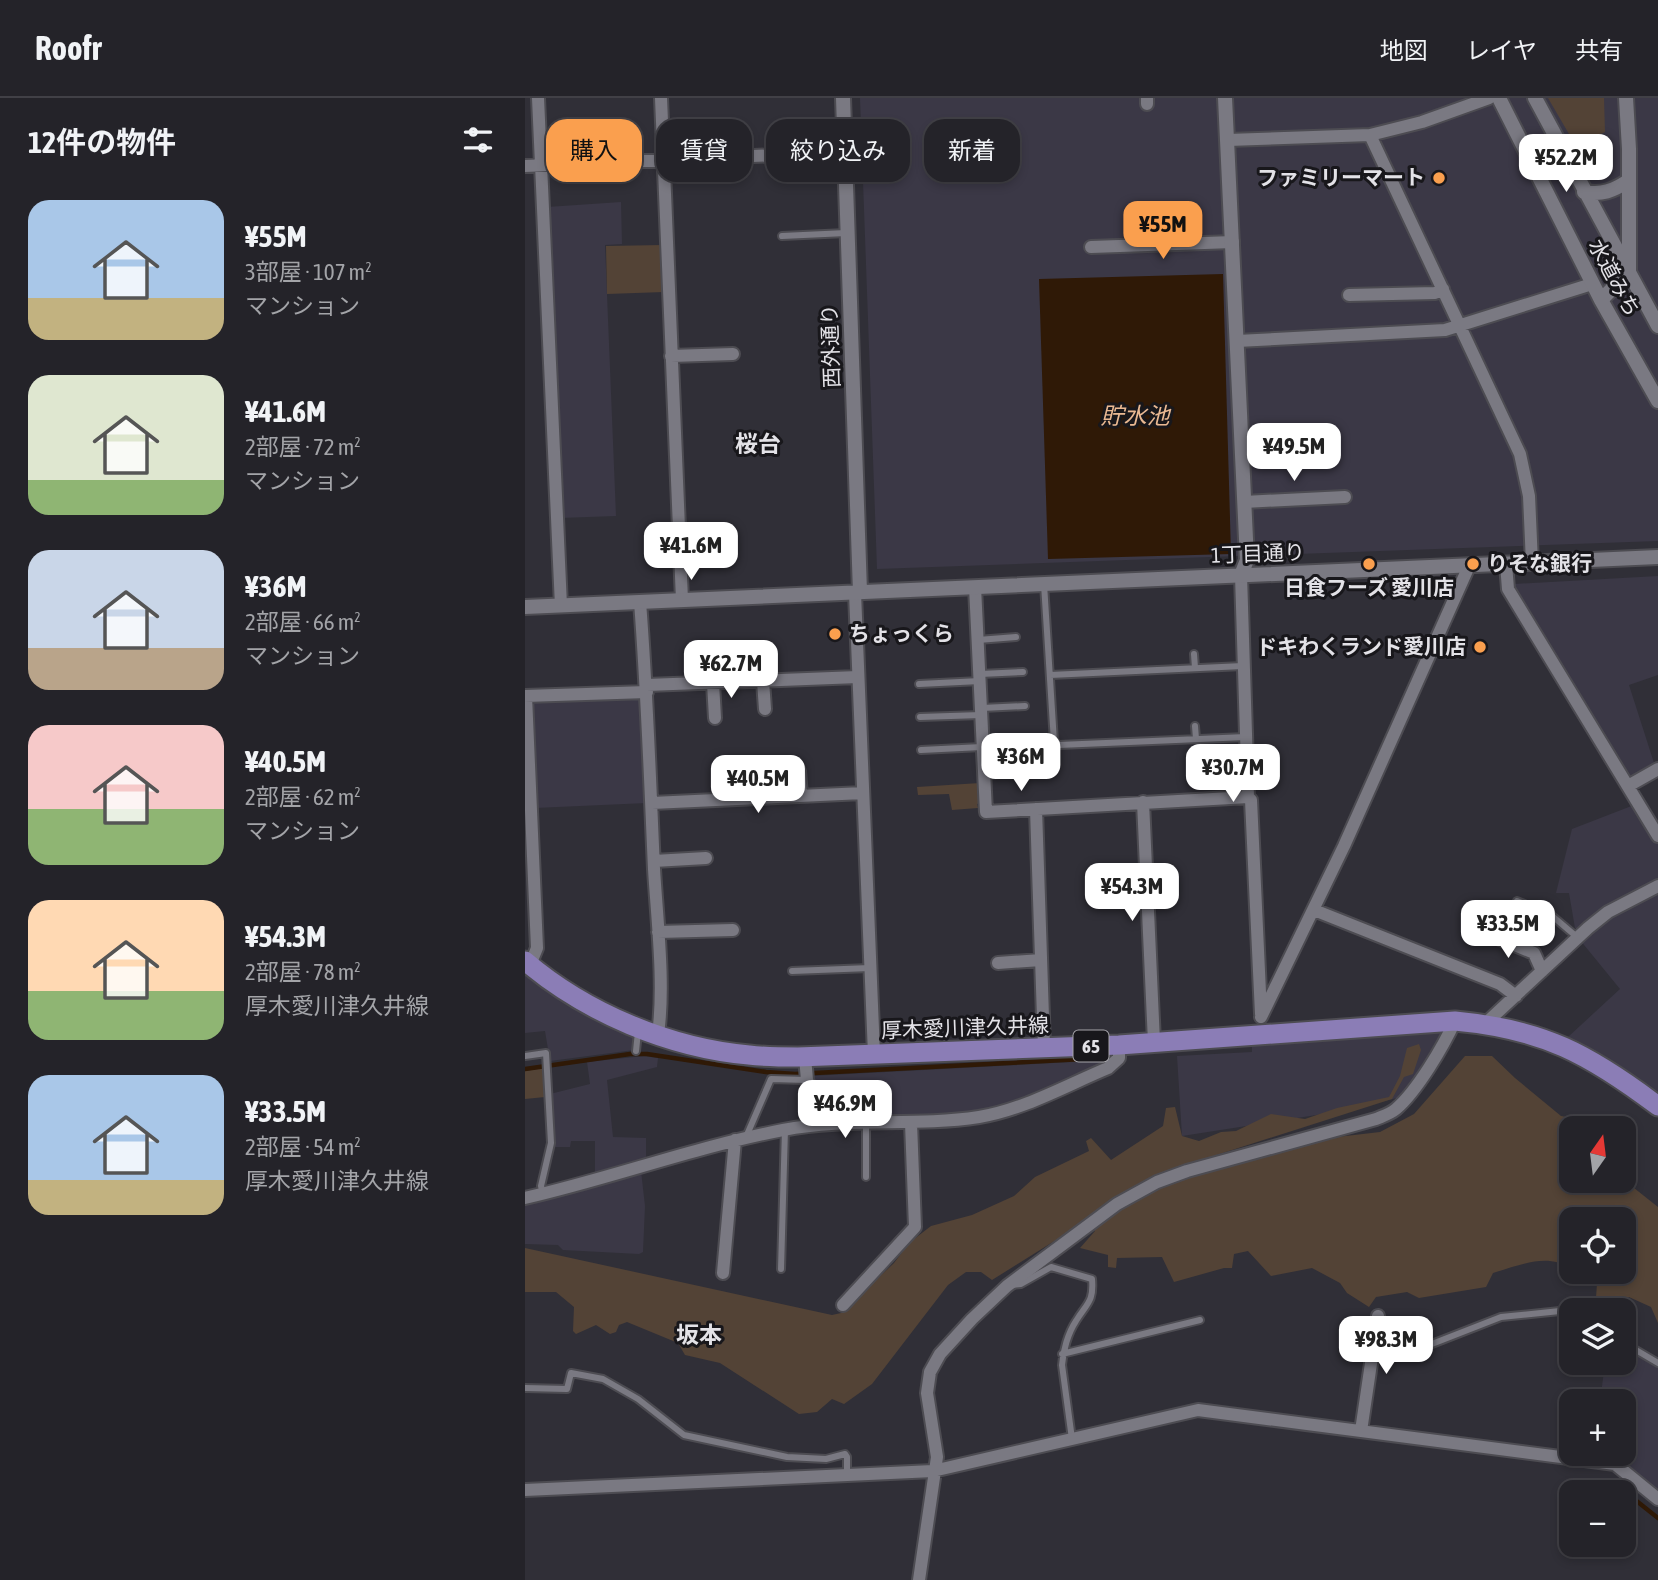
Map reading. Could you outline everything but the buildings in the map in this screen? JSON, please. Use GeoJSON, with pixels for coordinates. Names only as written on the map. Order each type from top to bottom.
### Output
{"type":"FeatureCollection","features":[{"type":"Feature","properties":{"kind":"main road","name":"厚木愛川津久井線"},"geometry":{"type":"LineString","coordinates":[[527,963],[586,1004],[639,1027],[704,1048],[748,1055],[806,1070],[874,1055],[1119,1045],[1262,1025],[1455,1021],[1485,1024],[1546,1038],[1599,1065],[1658,1106]]}},
{"type":"Feature","properties":{"kind":"street"},"geometry":{"type":"LineString","coordinates":[[538,98],[561,606]]}},
{"type":"Feature","properties":{"kind":"street"},"geometry":{"type":"LineString","coordinates":[[661,98],[662,119]]}},
{"type":"Feature","properties":{"kind":"street","name":"西外通り"},"geometry":{"type":"LineString","coordinates":[[843,98],[844,119]]}},
{"type":"Feature","properties":{"kind":"street"},"geometry":{"type":"LineString","coordinates":[[1225,98],[1247,560],[1241,575],[1248,797],[1251,800],[1262,1025]]}},
{"type":"Feature","properties":{"kind":"street"},"geometry":{"type":"LineString","coordinates":[[1228,140],[1370,135],[1422,122],[1489,98]]}},
{"type":"Feature","properties":{"kind":"street","name":"水道みち"},"geometry":{"type":"LineString","coordinates":[[1499,98],[1592,284],[1658,401]]}},
{"type":"Feature","properties":{"kind":"street","name":"水道みち"},"geometry":{"type":"LineString","coordinates":[[1535,98],[1658,326]]}},
{"type":"Feature","properties":{"kind":"street"},"geometry":{"type":"LineString","coordinates":[[1601,300],[1629,272],[1629,149],[1626,98]]}},
{"type":"Feature","properties":{"kind":"street"},"geometry":{"type":"LineString","coordinates":[[1370,135],[1520,454],[1529,496],[1532,562]]}},
{"type":"Feature","properties":{"kind":"street"},"geometry":{"type":"LineString","coordinates":[[525,166],[656,160]]}},
{"type":"Feature","properties":{"kind":"street"},"geometry":{"type":"LineString","coordinates":[[1584,192],[1598,194],[1615,190],[1628,181]]}},
{"type":"Feature","properties":{"kind":"street"},"geometry":{"type":"LineString","coordinates":[[666,182],[675,312],[671,356],[681,600]]}},
{"type":"Feature","properties":{"kind":"street","name":"西外通り"},"geometry":{"type":"LineString","coordinates":[[847,182],[857,593]]}},
{"type":"Feature","properties":{"kind":"street"},"geometry":{"type":"LineString","coordinates":[[1091,247],[1116,240],[1169,249],[1233,242]]}},
{"type":"Feature","properties":{"kind":"street"},"geometry":{"type":"LineString","coordinates":[[1237,341],[1445,330],[1592,284]]}},
{"type":"Feature","properties":{"kind":"street"},"geometry":{"type":"LineString","coordinates":[[1349,295],[1369,289],[1435,293],[1443,289]]}},
{"type":"Feature","properties":{"kind":"street"},"geometry":{"type":"LineString","coordinates":[[671,356],[733,354]]}},
{"type":"Feature","properties":{"kind":"street"},"geometry":{"type":"LineString","coordinates":[[1244,502],[1311,493],[1346,497]]}},
{"type":"Feature","properties":{"kind":"street","name":"1丁目通り"},"geometry":{"type":"LineString","coordinates":[[525,607],[1658,557]]}},
{"type":"Feature","properties":{"kind":"street"},"geometry":{"type":"LineString","coordinates":[[1506,564],[1508,589],[1658,836]]}},
{"type":"Feature","properties":{"kind":"street"},"geometry":{"type":"LineString","coordinates":[[1262,1025],[1469,566]]}},
{"type":"Feature","properties":{"kind":"street"},"geometry":{"type":"LineString","coordinates":[[975,587],[986,812],[1248,797]]}},
{"type":"Feature","properties":{"kind":"street"},"geometry":{"type":"LineString","coordinates":[[857,593],[874,1055]]}},
{"type":"Feature","properties":{"kind":"street"},"geometry":{"type":"LineString","coordinates":[[640,602],[658,932],[661,1017],[658,1034]]}},
{"type":"Feature","properties":{"kind":"street"},"geometry":{"type":"LineString","coordinates":[[527,963],[537,948],[526,696],[713,683],[858,677]]}},
{"type":"Feature","properties":{"kind":"street"},"geometry":{"type":"LineString","coordinates":[[763,681],[765,709]]}},
{"type":"Feature","properties":{"kind":"street"},"geometry":{"type":"LineString","coordinates":[[713,683],[715,718]]}},
{"type":"Feature","properties":{"kind":"street"},"geometry":{"type":"LineString","coordinates":[[1627,786],[1658,769]]}},
{"type":"Feature","properties":{"kind":"street"},"geometry":{"type":"LineString","coordinates":[[799,771],[801,796]]}},
{"type":"Feature","properties":{"kind":"street"},"geometry":{"type":"LineString","coordinates":[[652,803],[863,793]]}},
{"type":"Feature","properties":{"kind":"street"},"geometry":{"type":"LineString","coordinates":[[1143,802],[1154,1042]]}},
{"type":"Feature","properties":{"kind":"street"},"geometry":{"type":"LineString","coordinates":[[1036,809],[1044,1048]]}},
{"type":"Feature","properties":{"kind":"street"},"geometry":{"type":"LineString","coordinates":[[654,861],[706,858]]}},
{"type":"Feature","properties":{"kind":"street"},"geometry":{"type":"LineString","coordinates":[[1485,1024],[1577,937],[1608,912],[1658,886]]}},
{"type":"Feature","properties":{"kind":"street"},"geometry":{"type":"LineString","coordinates":[[1314,910],[1500,984],[1516,996]]}},
{"type":"Feature","properties":{"kind":"street"},"geometry":{"type":"LineString","coordinates":[[658,932],[733,930]]}},
{"type":"Feature","properties":{"kind":"street"},"geometry":{"type":"LineString","coordinates":[[1488,934],[1534,953],[1542,971]]}},
{"type":"Feature","properties":{"kind":"street"},"geometry":{"type":"LineString","coordinates":[[998,963],[1041,960]]}},
{"type":"Feature","properties":{"kind":"street"},"geometry":{"type":"LineString","coordinates":[[919,1580],[937,1457],[927,1393],[930,1373],[948,1345],[1007,1286],[1117,1205],[1157,1182],[1187,1171],[1376,1119],[1394,1111],[1406,1099],[1446,1041],[1455,1021]]}},
{"type":"Feature","properties":{"kind":"street"},"geometry":{"type":"LineString","coordinates":[[525,1198],[785,1129],[825,1124],[911,1123],[980,1117],[1011,1109],[1108,1068],[1119,1058],[1119,1045]]}},
{"type":"Feature","properties":{"kind":"street"},"geometry":{"type":"LineString","coordinates":[[806,1070],[825,1124]]}},
{"type":"Feature","properties":{"kind":"street"},"geometry":{"type":"LineString","coordinates":[[843,1305],[915,1227],[911,1123]]}},
{"type":"Feature","properties":{"kind":"street"},"geometry":{"type":"LineString","coordinates":[[723,1273],[740,1139]]}},
{"type":"Feature","properties":{"kind":"street"},"geometry":{"type":"LineString","coordinates":[[1361,1431],[1378,1316]]}},
{"type":"Feature","properties":{"kind":"street"},"geometry":{"type":"LineString","coordinates":[[525,1490],[933,1471],[1198,1410],[1615,1464],[1658,1499]]}},
{"type":"Feature","properties":{"kind":"lane"},"geometry":{"type":"LineString","coordinates":[[782,236],[848,233]]}},
{"type":"Feature","properties":{"kind":"lane"},"geometry":{"type":"LineString","coordinates":[[1044,584],[1054,742],[1059,745],[1246,737]]}},
{"type":"Feature","properties":{"kind":"lane"},"geometry":{"type":"LineString","coordinates":[[978,640],[1016,637]]}},
{"type":"Feature","properties":{"kind":"lane"},"geometry":{"type":"LineString","coordinates":[[1195,654],[1195,668]]}},
{"type":"Feature","properties":{"kind":"lane"},"geometry":{"type":"LineString","coordinates":[[1050,675],[1243,666]]}},
{"type":"Feature","properties":{"kind":"lane"},"geometry":{"type":"LineString","coordinates":[[919,684],[1023,672]]}},
{"type":"Feature","properties":{"kind":"lane"},"geometry":{"type":"LineString","coordinates":[[920,717],[1025,706]]}},
{"type":"Feature","properties":{"kind":"lane"},"geometry":{"type":"LineString","coordinates":[[1195,726],[1196,739]]}},
{"type":"Feature","properties":{"kind":"lane"},"geometry":{"type":"LineString","coordinates":[[921,750],[1028,738]]}},
{"type":"Feature","properties":{"kind":"lane"},"geometry":{"type":"LineString","coordinates":[[984,775],[1029,772]]}},
{"type":"Feature","properties":{"kind":"lane"},"geometry":{"type":"LineString","coordinates":[[1517,901],[1551,915],[1577,937]]}},
{"type":"Feature","properties":{"kind":"lane"},"geometry":{"type":"LineString","coordinates":[[792,971],[871,968]]}},
{"type":"Feature","properties":{"kind":"lane"},"geometry":{"type":"LineString","coordinates":[[636,1051],[639,1027]]}},
{"type":"Feature","properties":{"kind":"lane"},"geometry":{"type":"LineString","coordinates":[[525,1056],[546,1053],[547,1060],[551,1143],[541,1186],[543,1194]]}},
{"type":"Feature","properties":{"kind":"lane"},"geometry":{"type":"LineString","coordinates":[[740,1139],[771,1079],[806,1070]]}},
{"type":"Feature","properties":{"kind":"lane"},"geometry":{"type":"LineString","coordinates":[[866,1123],[866,1177]]}},
{"type":"Feature","properties":{"kind":"lane"},"geometry":{"type":"LineString","coordinates":[[781,1269],[785,1129]]}},
{"type":"Feature","properties":{"kind":"lane"},"geometry":{"type":"LineString","coordinates":[[782,1207],[792,1207]]}},
{"type":"Feature","properties":{"kind":"lane"},"geometry":{"type":"LineString","coordinates":[[781,1255],[791,1256]]}},
{"type":"Feature","properties":{"kind":"lane"},"geometry":{"type":"LineString","coordinates":[[1007,1286],[1021,1284],[1051,1266],[1092,1279],[1090,1304],[1075,1322],[1062,1354],[1072,1439]]}},
{"type":"Feature","properties":{"kind":"lane"},"geometry":{"type":"LineString","coordinates":[[1371,1358],[1419,1349],[1501,1317],[1559,1311]]}},
{"type":"Feature","properties":{"kind":"lane"},"geometry":{"type":"LineString","coordinates":[[1062,1354],[1200,1320]]}},
{"type":"Feature","properties":{"kind":"lane"},"geometry":{"type":"LineString","coordinates":[[1636,1350],[1658,1363]]}},
{"type":"Feature","properties":{"kind":"lane"},"geometry":{"type":"LineString","coordinates":[[525,1388],[567,1389],[568,1372],[603,1379],[638,1399],[684,1435],[787,1457],[826,1459],[845,1454],[847,1474]]}},
{"type":"Feature","properties":{"kind":"shaded area"},"geometry":{"type":"Polygon","coordinates":[[[860,98],[1658,98],[1658,541],[877,569],[863,182],[910,182],[910,119],[861,119],[860,98]]]}},
{"type":"Feature","properties":{"kind":"shaded area"},"geometry":{"type":"Polygon","coordinates":[[[1548,98],[1604,98],[1605,132],[1576,146],[1548,98]]]}},
{"type":"Feature","properties":{"kind":"shaded area"},"geometry":{"type":"Polygon","coordinates":[[[621,202],[622,244],[605,245],[616,516],[560,518],[547,207],[621,202]]]}},
{"type":"Feature","properties":{"kind":"shaded area"},"geometry":{"type":"Polygon","coordinates":[[[663,245],[664,292],[607,294],[606,246],[663,245]]]}},
{"type":"Feature","properties":{"kind":"shaded area"},"geometry":{"type":"Polygon","coordinates":[[[1658,576],[1658,675],[1629,685],[1655,766],[1631,779],[1627,778],[1513,587],[1514,584],[1658,576]]]}},
{"type":"Feature","properties":{"kind":"shaded area"},"geometry":{"type":"Polygon","coordinates":[[[642,698],[647,803],[535,808],[529,699],[642,698]]]}},
{"type":"Feature","properties":{"kind":"shaded area"},"geometry":{"type":"Polygon","coordinates":[[[980,783],[982,803],[977,804],[978,808],[952,810],[949,794],[918,795],[917,787],[980,783]]]}},
{"type":"Feature","properties":{"kind":"shaded area"},"geometry":{"type":"Polygon","coordinates":[[[1634,805],[1658,844],[1658,883],[1575,928],[1569,893],[1556,893],[1572,829],[1634,805]]]}},
{"type":"Feature","properties":{"kind":"shaded area"},"geometry":{"type":"Polygon","coordinates":[[[1658,890],[1658,1092],[1629,1077],[1598,1053],[1568,1037],[1620,989],[1580,940],[1599,923],[1658,890]]]}},
{"type":"Feature","properties":{"kind":"shaded area"},"geometry":{"type":"Polygon","coordinates":[[[525,972],[634,1034],[634,1050],[550,1061],[545,1031],[525,1033],[525,972]]]}},
{"type":"Feature","properties":{"kind":"shaded area"},"geometry":{"type":"Polygon","coordinates":[[[1440,1031],[1442,1034],[1431,1055],[1401,1097],[1348,1110],[1182,1136],[1177,1056],[1252,1052],[1252,1046],[1257,1043],[1440,1031]]]}},
{"type":"Feature","properties":{"kind":"shaded area"},"geometry":{"type":"Polygon","coordinates":[[[1419,1044],[1421,1050],[1413,1074],[1404,1077],[1392,1099],[1204,1159],[1205,1171],[1337,1137],[1380,1132],[1414,1114],[1465,1056],[1492,1056],[1561,1116],[1559,1194],[1636,1194],[1636,1190],[1658,1207],[1658,1323],[1651,1307],[1636,1298],[1596,1298],[1597,1284],[1636,1284],[1636,1207],[1559,1207],[1559,1263],[1533,1262],[1493,1273],[1486,1287],[1419,1298],[1407,1292],[1376,1297],[1369,1307],[1347,1293],[1340,1283],[1312,1268],[1271,1276],[1248,1251],[1234,1254],[1232,1268],[1174,1282],[1162,1257],[1117,1258],[1116,1268],[1108,1267],[1108,1255],[1080,1248],[1095,1231],[1088,1220],[992,1280],[981,1272],[966,1272],[948,1285],[872,1384],[844,1404],[832,1399],[817,1412],[799,1414],[720,1363],[685,1355],[678,1343],[627,1322],[619,1325],[616,1332],[610,1334],[596,1325],[576,1334],[573,1331],[574,1307],[556,1292],[525,1292],[525,1248],[832,1315],[841,1313],[894,1263],[909,1243],[931,1226],[972,1215],[1014,1196],[1035,1177],[1089,1151],[1086,1141],[1091,1138],[1111,1160],[1163,1126],[1166,1108],[1175,1107],[1182,1136],[1199,1141],[1221,1132],[1236,1131],[1271,1114],[1305,1119],[1337,1108],[1389,1097],[1400,1076],[1407,1048],[1419,1044]]]}},
{"type":"Feature","properties":{"kind":"shaded area"},"geometry":{"type":"Polygon","coordinates":[[[644,1056],[658,1058],[657,1067],[607,1080],[613,1137],[646,1138],[646,1159],[595,1174],[595,1141],[571,1141],[570,1147],[554,1147],[550,1094],[590,1084],[587,1062],[644,1056]]]}},
{"type":"Feature","properties":{"kind":"shaded area"},"geometry":{"type":"Polygon","coordinates":[[[1109,1060],[1016,1103],[974,1114],[949,1117],[827,1119],[811,1076],[1109,1060]]]}},
{"type":"Feature","properties":{"kind":"shaded area"},"geometry":{"type":"Polygon","coordinates":[[[544,1068],[545,1097],[525,1099],[525,1071],[544,1068]]]}},
{"type":"Feature","properties":{"kind":"shaded area"},"geometry":{"type":"Polygon","coordinates":[[[641,1171],[645,1206],[643,1252],[563,1250],[558,1245],[525,1244],[525,1203],[641,1171]]]}},
{"type":"Feature","properties":{"kind":"shaded area"},"geometry":{"type":"Polygon","coordinates":[[[1636,1353],[1658,1365],[1658,1491],[1628,1466],[1636,1466],[1636,1389],[1602,1389],[1603,1375],[1636,1375],[1636,1353]]]}},
{"type":"Feature","properties":{"kind":"water","name":"貯水池"},"geometry":{"type":"Polygon","coordinates":[[[1223,274],[1231,554],[1048,559],[1039,279],[1223,274]]]}},
{"type":"Feature","properties":{"kind":"waterway"},"geometry":{"type":"LineString","coordinates":[[525,1069],[630,1054],[795,1074],[1103,1058]]}},
{"type":"Feature","properties":{"kind":"waterway"},"geometry":{"type":"LineString","coordinates":[[1636,1501],[1658,1518]]}},
{"type":"Feature","properties":{"kind":"place","name":"ファミリーマート"},"geometry":{"type":"Point","coordinates":[1439,178]}},
{"type":"Feature","properties":{"kind":"place","name":"日食フーズ 愛川店"},"geometry":{"type":"Point","coordinates":[1369,564]}},
{"type":"Feature","properties":{"kind":"place","name":"りそな銀行"},"geometry":{"type":"Point","coordinates":[1473,564]}},
{"type":"Feature","properties":{"kind":"place","name":"ちょっくら"},"geometry":{"type":"Point","coordinates":[835,634]}},
{"type":"Feature","properties":{"kind":"place","name":"ドキわくランド愛川店"},"geometry":{"type":"Point","coordinates":[1480,647]}},
{"type":"Feature","properties":{"kind":"district","name":"桜台"},"geometry":{"type":"Point","coordinates":[758,444]}},
{"type":"Feature","properties":{"kind":"district","name":"坂本"},"geometry":{"type":"Point","coordinates":[699,1335]}}]}
